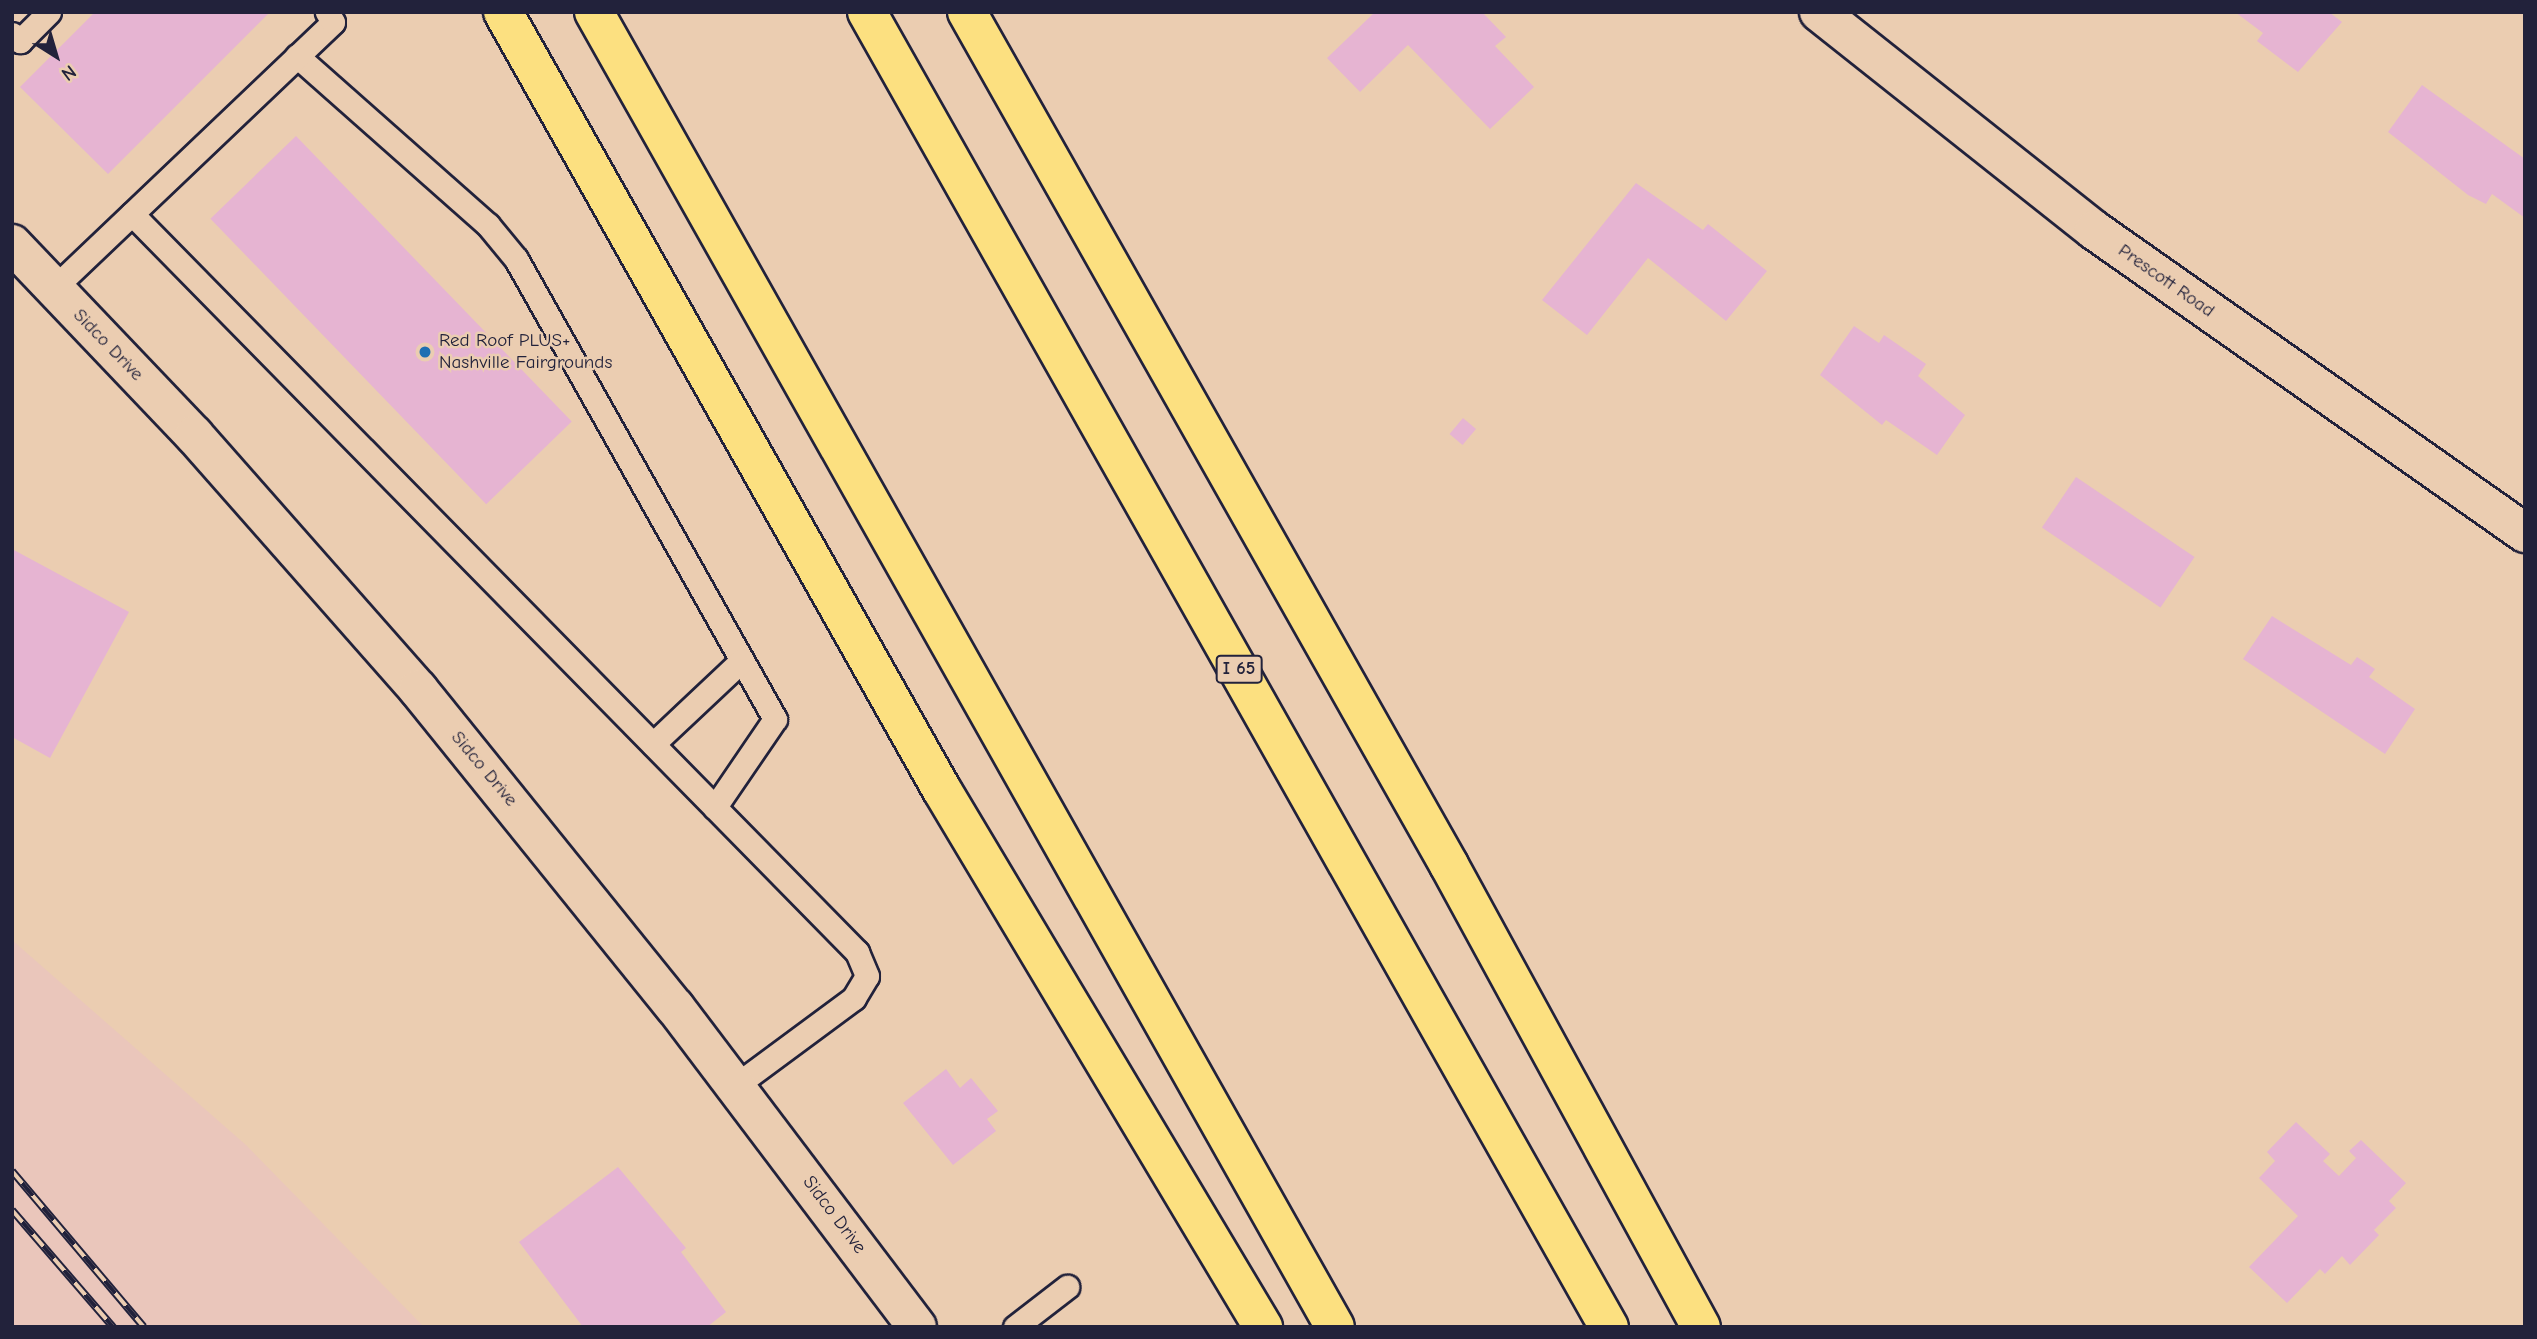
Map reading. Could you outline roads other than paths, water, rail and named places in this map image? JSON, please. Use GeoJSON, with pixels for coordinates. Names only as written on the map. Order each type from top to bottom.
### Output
{"type":"FeatureCollection","features":[{"type":"Feature","properties":{"kind":"highway"},"geometry":{"type":"LineString","coordinates":[[503,12],[942,790],[1263,1327]]}},
{"type":"Feature","properties":{"kind":"highway"},"geometry":{"type":"LineString","coordinates":[[594,12],[1335,1327]]}},
{"type":"Feature","properties":{"kind":"highway","name":"I 65"},"geometry":{"type":"LineString","coordinates":[[867,12],[1609,1327]]}},
{"type":"Feature","properties":{"kind":"highway"},"geometry":{"type":"LineString","coordinates":[[967,12],[1449,864],[1701,1327]]}},
{"type":"Feature","properties":{"kind":"main road","name":"Prescott Road"},"geometry":{"type":"LineString","coordinates":[[1819,12],[2094,230],[2525,533]]}},
{"type":"Feature","properties":{"kind":"main road","name":"Sidco Drive"},"geometry":{"type":"LineString","coordinates":[[12,244],[418,688],[735,1086],[917,1327]]}},
{"type":"Feature","properties":{"kind":"lane"},"geometry":{"type":"LineString","coordinates":[[12,34],[20,41],[49,12]]}},
{"type":"Feature","properties":{"kind":"lane"},"geometry":{"type":"LineString","coordinates":[[54,288],[333,22],[327,12]]}},
{"type":"Feature","properties":{"kind":"lane"},"geometry":{"type":"LineString","coordinates":[[297,56],[488,225],[516,259],[775,719],[715,807]]}},
{"type":"Feature","properties":{"kind":"lane"},"geometry":{"type":"LineString","coordinates":[[132,214],[852,946],[867,973],[854,998],[735,1086]]}},
{"type":"Feature","properties":{"kind":"lane"},"geometry":{"type":"LineString","coordinates":[[653,744],[742,660]]}},
{"type":"Feature","properties":{"kind":"lane"},"geometry":{"type":"LineString","coordinates":[[1014,1327],[1067,1287]]}},
{"type":"Feature","properties":{"kind":"railway"},"geometry":{"type":"LineString","coordinates":[[12,1171],[144,1327]]}},
{"type":"Feature","properties":{"kind":"railway"},"geometry":{"type":"LineString","coordinates":[[12,1210],[113,1327]]}},
{"type":"Feature","properties":{"kind":"place","name":"Red Roof PLUS+ Nashville Fairgrounds"},"geometry":{"type":"Point","coordinates":[425,352]}}]}
